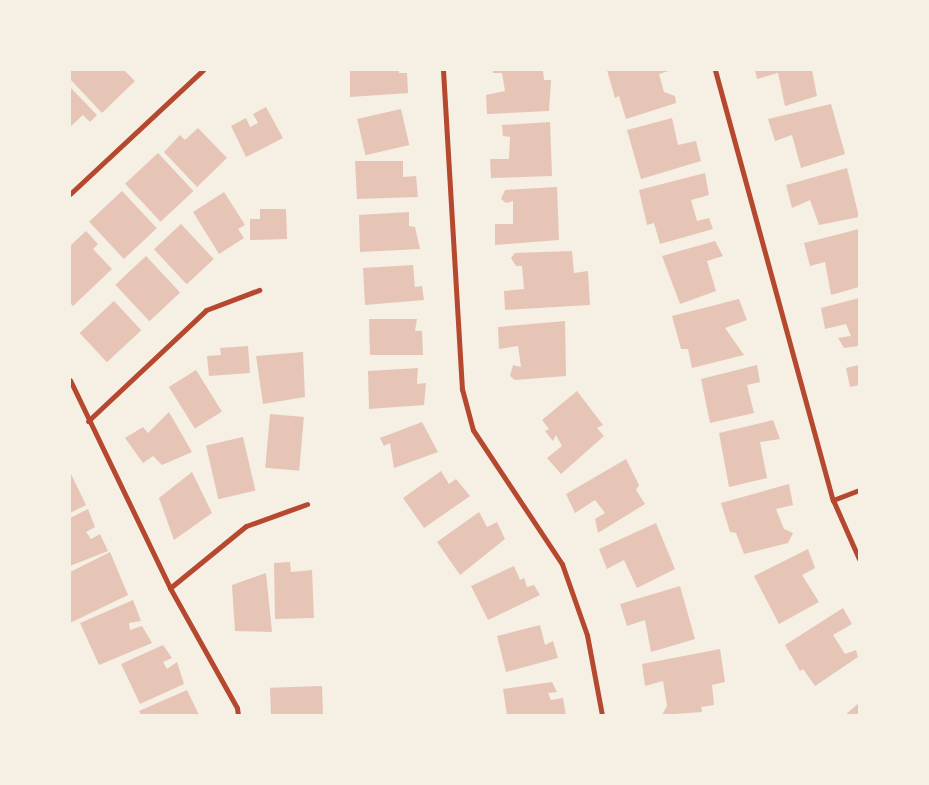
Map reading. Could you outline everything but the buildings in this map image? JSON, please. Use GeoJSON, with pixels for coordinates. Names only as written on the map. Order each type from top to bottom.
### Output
{"type":"FeatureCollection","features":[{"type":"Feature","properties":{"kind":"street"},"geometry":{"type":"LineString","coordinates":[[70,194],[203,70]]}},
{"type":"Feature","properties":{"kind":"street"},"geometry":{"type":"LineString","coordinates":[[443,70],[462,389],[473,430],[562,564],[587,635],[602,715]]}},
{"type":"Feature","properties":{"kind":"street"},"geometry":{"type":"LineString","coordinates":[[715,70],[834,500],[859,558]]}},
{"type":"Feature","properties":{"kind":"street"},"geometry":{"type":"LineString","coordinates":[[88,421],[206,310],[259,290]]}},
{"type":"Feature","properties":{"kind":"street"},"geometry":{"type":"LineString","coordinates":[[70,380],[88,421],[170,588],[237,708],[238,715]]}},
{"type":"Feature","properties":{"kind":"street"},"geometry":{"type":"LineString","coordinates":[[834,500],[859,490]]}},
{"type":"Feature","properties":{"kind":"street"},"geometry":{"type":"LineString","coordinates":[[170,588],[246,526],[307,504]]}}]}
